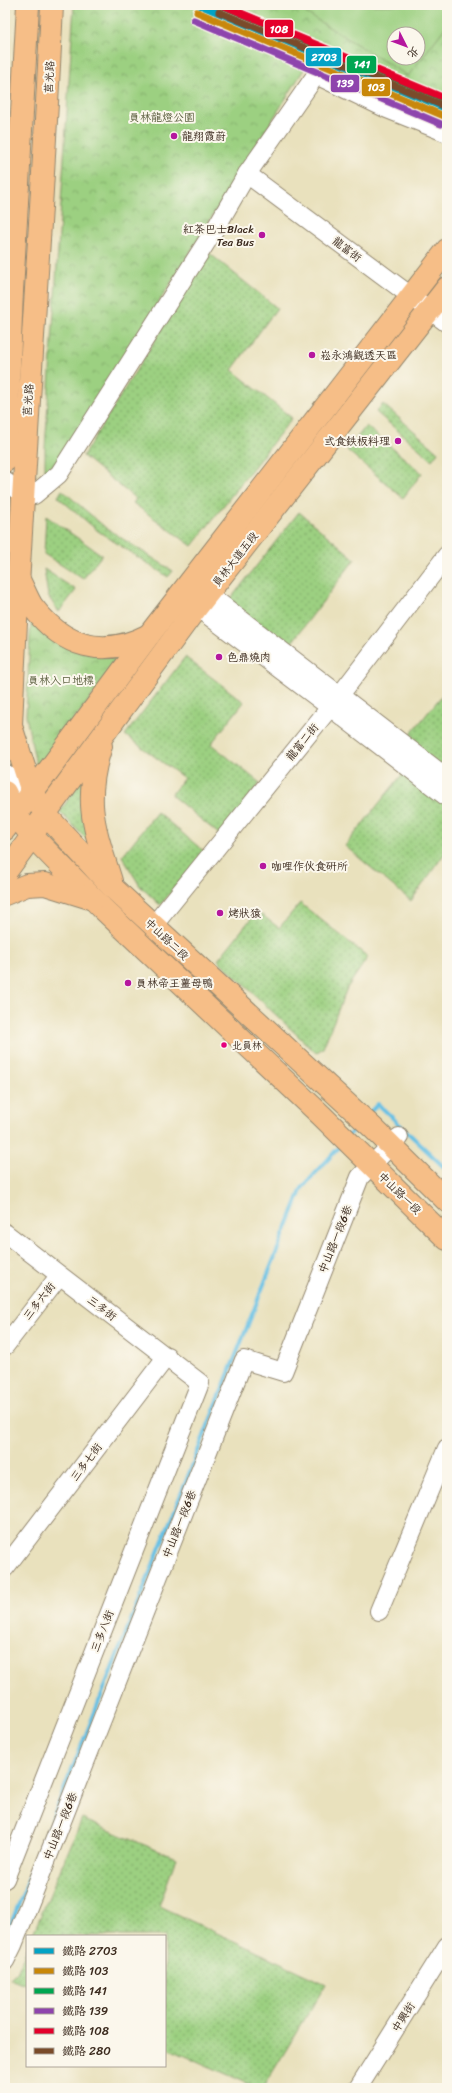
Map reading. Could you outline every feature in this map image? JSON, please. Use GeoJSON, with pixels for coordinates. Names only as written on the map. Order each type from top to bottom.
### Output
{"type":"FeatureCollection","features":[{"type":"Feature","properties":{"kind":"main road","name":"莒光路"},"geometry":{"type":"LineString","coordinates":[[28,5],[12,292],[10,456],[23,495],[17,577],[11,726],[32,792]]}},
{"type":"Feature","properties":{"kind":"main road","name":"莒光路"},"geometry":{"type":"LineString","coordinates":[[10,456],[46,122],[52,5]]}},
{"type":"Feature","properties":{"kind":"main road","name":"員林大道五段"},"geometry":{"type":"LineString","coordinates":[[9,816],[32,792],[149,634],[447,250]]}},
{"type":"Feature","properties":{"kind":"main road","name":"員林大道五段"},"geometry":{"type":"LineString","coordinates":[[5,874],[32,836],[45,814],[202,601],[447,288]]}},
{"type":"Feature","properties":{"kind":"main road"},"geometry":{"type":"LineString","coordinates":[[17,577],[32,605],[42,618],[55,631],[70,640],[88,647],[108,647],[134,643],[149,634]]}},
{"type":"Feature","properties":{"kind":"main road"},"geometry":{"type":"LineString","coordinates":[[113,888],[94,825],[90,797],[95,766],[102,745],[118,713]]}},
{"type":"Feature","properties":{"kind":"main road"},"geometry":{"type":"LineString","coordinates":[[5,792],[9,816]]}},
{"type":"Feature","properties":{"kind":"main road","name":"中山路二段"},"geometry":{"type":"LineString","coordinates":[[32,792],[45,814],[113,888],[338,1097],[373,1128],[394,1141]]}},
{"type":"Feature","properties":{"kind":"main road","name":"中山路二段"},"geometry":{"type":"LineString","coordinates":[[9,816],[32,836],[95,900],[353,1147]]}},
{"type":"Feature","properties":{"kind":"main road"},"geometry":{"type":"LineString","coordinates":[[5,894],[27,885],[45,884],[95,900]]}},
{"type":"Feature","properties":{"kind":"main road"},"geometry":{"type":"LineString","coordinates":[[394,1141],[447,1201]]}},
{"type":"Feature","properties":{"kind":"main road","name":"中山路一段"},"geometry":{"type":"LineString","coordinates":[[353,1147],[447,1239]]}},
{"type":"Feature","properties":{"kind":"street"},"geometry":{"type":"LineString","coordinates":[[5,481],[23,495],[34,495],[59,474],[218,224],[247,174],[316,75],[388,109],[447,133]]}},
{"type":"Feature","properties":{"kind":"street","name":"龍富街"},"geometry":{"type":"LineString","coordinates":[[247,174],[447,323]]}},
{"type":"Feature","properties":{"kind":"street","name":"龍富二街"},"geometry":{"type":"LineString","coordinates":[[153,926],[335,700],[447,556]]}},
{"type":"Feature","properties":{"kind":"street"},"geometry":{"type":"LineString","coordinates":[[202,601],[335,700],[447,778]]}},
{"type":"Feature","properties":{"kind":"street"},"geometry":{"type":"LineString","coordinates":[[335,700],[447,797]]}},
{"type":"Feature","properties":{"kind":"street","name":"中山路二段"},"geometry":{"type":"LineString","coordinates":[[5,773],[32,792]]}},
{"type":"Feature","properties":{"kind":"street","name":"中山路一段6巷"},"geometry":{"type":"LineString","coordinates":[[5,1961],[25,1914],[244,1360],[283,1372],[360,1177],[394,1141]]}},
{"type":"Feature","properties":{"kind":"street","name":"三多街"},"geometry":{"type":"LineString","coordinates":[[5,1233],[59,1276],[167,1356],[200,1383]]}},
{"type":"Feature","properties":{"kind":"street","name":"三多六街"},"geometry":{"type":"LineString","coordinates":[[5,1346],[59,1276]]}},
{"type":"Feature","properties":{"kind":"street","name":"三多七街"},"geometry":{"type":"LineString","coordinates":[[5,1568],[167,1356]]}},
{"type":"Feature","properties":{"kind":"street","name":"三多八街"},"geometry":{"type":"LineString","coordinates":[[5,1879],[200,1383]]}},
{"type":"Feature","properties":{"kind":"street"},"geometry":{"type":"LineString","coordinates":[[379,1611],[447,1448]]}},
{"type":"Feature","properties":{"kind":"street","name":"中興街"},"geometry":{"type":"LineString","coordinates":[[358,2088],[447,1946]]}},
{"type":"Feature","properties":{"kind":"green space","name":"員林龍燈公園"},"geometry":{"type":"Polygon","coordinates":[[[74,5],[447,5],[447,124],[306,66],[47,482],[45,474],[45,448],[74,5]]]}},
{"type":"Feature","properties":{"kind":"green space"},"geometry":{"type":"Polygon","coordinates":[[[293,5],[447,5],[447,25],[426,52],[426,26],[386,26],[386,62],[293,5]]]}},
{"type":"Feature","properties":{"kind":"green space"},"geometry":{"type":"Polygon","coordinates":[[[392,66],[416,66],[408,76],[392,66]]]}},
{"type":"Feature","properties":{"kind":"green space"},"geometry":{"type":"Polygon","coordinates":[[[209,253],[277,308],[232,370],[292,418],[192,546],[133,503],[136,499],[83,456],[209,253]]]}},
{"type":"Feature","properties":{"kind":"green space"},"geometry":{"type":"Polygon","coordinates":[[[383,404],[438,452],[432,460],[376,412],[383,404]]]}},
{"type":"Feature","properties":{"kind":"green space"},"geometry":{"type":"Polygon","coordinates":[[[366,426],[422,473],[403,498],[347,450],[366,426]]]}},
{"type":"Feature","properties":{"kind":"green space"},"geometry":{"type":"Polygon","coordinates":[[[62,490],[106,528],[173,571],[168,577],[98,531],[58,497],[62,490]]]}},
{"type":"Feature","properties":{"kind":"green space"},"geometry":{"type":"Polygon","coordinates":[[[299,512],[355,559],[287,649],[228,602],[299,512]]]}},
{"type":"Feature","properties":{"kind":"green space"},"geometry":{"type":"Polygon","coordinates":[[[46,516],[102,555],[83,579],[44,554],[46,516]]]}},
{"type":"Feature","properties":{"kind":"green space"},"geometry":{"type":"Polygon","coordinates":[[[44,569],[76,590],[59,612],[48,596],[44,569]]]}},
{"type":"Feature","properties":{"kind":"green space","name":"員林入口地標"},"geometry":{"type":"Polygon","coordinates":[[[31,618],[125,653],[40,765],[36,765],[26,716],[31,618]]]}},
{"type":"Feature","properties":{"kind":"green space"},"geometry":{"type":"Polygon","coordinates":[[[185,657],[244,702],[211,744],[260,783],[220,835],[171,795],[184,778],[125,735],[185,657]]]}},
{"type":"Feature","properties":{"kind":"green space"},"geometry":{"type":"Polygon","coordinates":[[[447,689],[447,774],[405,741],[447,689]]]}},
{"type":"Feature","properties":{"kind":"green space"},"geometry":{"type":"Polygon","coordinates":[[[404,772],[447,804],[447,850],[411,901],[345,846],[404,772]]]}},
{"type":"Feature","properties":{"kind":"green space"},"geometry":{"type":"Polygon","coordinates":[[[83,777],[90,843],[60,812],[83,777]]]}},
{"type":"Feature","properties":{"kind":"green space"},"geometry":{"type":"Polygon","coordinates":[[[157,812],[206,853],[160,905],[140,886],[122,856],[157,812]]]}},
{"type":"Feature","properties":{"kind":"green space"},"geometry":{"type":"Polygon","coordinates":[[[300,903],[368,957],[347,988],[323,1048],[316,1053],[218,960],[257,911],[279,928],[300,903]]]}},
{"type":"Feature","properties":{"kind":"green space"},"geometry":{"type":"Polygon","coordinates":[[[82,1819],[176,1858],[159,1906],[326,1984],[263,2088],[258,2088],[166,2047],[166,1935],[32,1935],[82,1819]]]}},
{"type":"Feature","properties":{"kind":"green space"},"geometry":{"type":"Polygon","coordinates":[[[26,1950],[26,1985],[10,1978],[17,1972],[26,1950]]]}},
{"type":"Feature","properties":{"kind":"waterway"},"geometry":{"type":"LineString","coordinates":[[368,1114],[378,1104],[447,1170]]}},
{"type":"Feature","properties":{"kind":"waterway"},"geometry":{"type":"LineString","coordinates":[[349,1135],[360,1124]]}},
{"type":"Feature","properties":{"kind":"waterway"},"geometry":{"type":"LineString","coordinates":[[5,1939],[302,1188],[341,1145]]}},
{"type":"Feature","properties":{"kind":"rail line","name":"2703"},"geometry":{"type":"LineString","coordinates":[[200,5],[447,109]]}},
{"type":"Feature","properties":{"kind":"rail line","name":"141"},"geometry":{"type":"LineString","coordinates":[[221,5],[447,100]]}},
{"type":"Feature","properties":{"kind":"rail line","name":"108"},"geometry":{"type":"LineString","coordinates":[[222,5],[447,99]]}},
{"type":"Feature","properties":{"kind":"rail line","name":"103"},"geometry":{"type":"LineString","coordinates":[[197,12],[444,116]]}},
{"type":"Feature","properties":{"kind":"rail line","name":"280"},"geometry":{"type":"LineString","coordinates":[[219,12],[444,106]]}},
{"type":"Feature","properties":{"kind":"rail line","name":"139"},"geometry":{"type":"LineString","coordinates":[[194,20],[441,124]]}},
{"type":"Feature","properties":{"kind":"place","name":"龍翔霞蔚"},"geometry":{"type":"Point","coordinates":[174,136]}},
{"type":"Feature","properties":{"kind":"place","name":"紅茶巴士Black Tea Bus"},"geometry":{"type":"Point","coordinates":[262,235]}},
{"type":"Feature","properties":{"kind":"place","name":"崧永鴻觀透天區"},"geometry":{"type":"Point","coordinates":[312,355]}},
{"type":"Feature","properties":{"kind":"place","name":"弎食鉄板料理"},"geometry":{"type":"Point","coordinates":[398,441]}},
{"type":"Feature","properties":{"kind":"place","name":"色鼎燒肉"},"geometry":{"type":"Point","coordinates":[219,657]}},
{"type":"Feature","properties":{"kind":"place","name":"咖哩作伙食研所"},"geometry":{"type":"Point","coordinates":[263,866]}},
{"type":"Feature","properties":{"kind":"place","name":"烤狀猿"},"geometry":{"type":"Point","coordinates":[220,913]}},
{"type":"Feature","properties":{"kind":"place","name":"員林帝王薑母鴨"},"geometry":{"type":"Point","coordinates":[128,983]}},
{"type":"Feature","properties":{"kind":"place","name":"北員林"},"geometry":{"type":"Point","coordinates":[224,1045]}}]}
